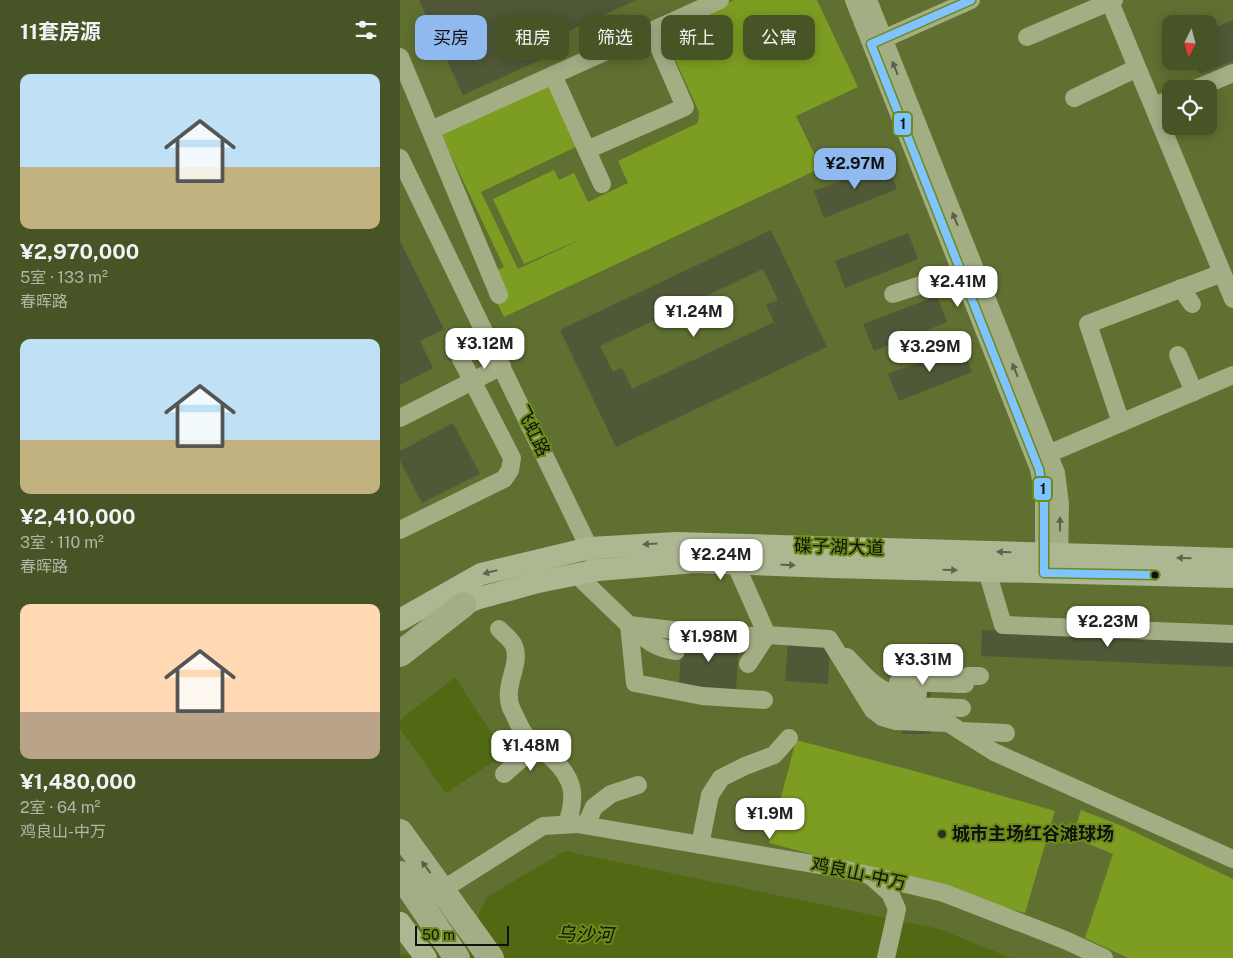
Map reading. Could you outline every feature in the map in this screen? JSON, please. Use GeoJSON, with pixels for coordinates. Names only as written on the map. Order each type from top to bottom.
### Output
{"type":"FeatureCollection","features":[{"type":"Feature","properties":{"kind":"highway"},"geometry":{"type":"LineString","coordinates":[[400,654],[463,605]]}},
{"type":"Feature","properties":{"kind":"highway"},"geometry":{"type":"LineString","coordinates":[[400,832],[491,958]]}},
{"type":"Feature","properties":{"kind":"highway"},"geometry":{"type":"LineString","coordinates":[[400,874],[457,958]]}},
{"type":"Feature","properties":{"kind":"main road","name":"碟子湖大道"},"geometry":{"type":"LineString","coordinates":[[400,620],[481,574],[590,548],[676,543],[1051,563],[1233,577]]}},
{"type":"Feature","properties":{"kind":"main road","name":"碟子湖大道"},"geometry":{"type":"LineString","coordinates":[[400,632],[476,599],[538,582],[598,570],[695,562],[987,571],[1051,563],[1233,559]]}},
{"type":"Feature","properties":{"kind":"main road"},"geometry":{"type":"LineString","coordinates":[[405,929],[426,958]]}},
{"type":"Feature","properties":{"kind":"street"},"geometry":{"type":"LineString","coordinates":[[431,130],[720,0]]}},
{"type":"Feature","properties":{"kind":"street"},"geometry":{"type":"LineString","coordinates":[[854,0],[877,41],[1056,473],[1060,504],[1051,563]]}},
{"type":"Feature","properties":{"kind":"street"},"geometry":{"type":"LineString","coordinates":[[868,0],[877,41],[961,272],[1039,469],[1051,563]]}},
{"type":"Feature","properties":{"kind":"street"},"geometry":{"type":"LineString","coordinates":[[877,41],[971,0]]}},
{"type":"Feature","properties":{"kind":"street"},"geometry":{"type":"LineString","coordinates":[[1027,37],[1112,1],[1140,63],[1154,106],[1233,299]]}},
{"type":"Feature","properties":{"kind":"street"},"geometry":{"type":"LineString","coordinates":[[587,150],[685,107],[652,31]]}},
{"type":"Feature","properties":{"kind":"street"},"geometry":{"type":"LineString","coordinates":[[400,57],[499,295]]}},
{"type":"Feature","properties":{"kind":"street"},"geometry":{"type":"LineString","coordinates":[[1074,98],[1140,63]]}},
{"type":"Feature","properties":{"kind":"street"},"geometry":{"type":"LineString","coordinates":[[1217,80],[1233,73]]}},
{"type":"Feature","properties":{"kind":"street"},"geometry":{"type":"LineString","coordinates":[[553,75],[602,184]]}},
{"type":"Feature","properties":{"kind":"street"},"geometry":{"type":"LineString","coordinates":[[1154,106],[1162,103]]}},
{"type":"Feature","properties":{"kind":"street","name":"飞虹路"},"geometry":{"type":"LineString","coordinates":[[402,168],[502,366],[590,548],[598,570]]}},
{"type":"Feature","properties":{"kind":"street"},"geometry":{"type":"LineString","coordinates":[[893,294],[961,272]]}},
{"type":"Feature","properties":{"kind":"street"},"geometry":{"type":"LineString","coordinates":[[1121,423],[1088,324],[1222,273]]}},
{"type":"Feature","properties":{"kind":"street"},"geometry":{"type":"LineString","coordinates":[[1182,288],[1192,304]]}},
{"type":"Feature","properties":{"kind":"street"},"geometry":{"type":"LineString","coordinates":[[1178,354],[1194,392]]}},
{"type":"Feature","properties":{"kind":"street"},"geometry":{"type":"LineString","coordinates":[[400,530],[504,479],[510,470],[512,458],[461,359]]}},
{"type":"Feature","properties":{"kind":"street"},"geometry":{"type":"LineString","coordinates":[[400,418],[502,366]]}},
{"type":"Feature","properties":{"kind":"street"},"geometry":{"type":"LineString","coordinates":[[1048,454],[1233,375]]}},
{"type":"Feature","properties":{"kind":"street"},"geometry":{"type":"LineString","coordinates":[[735,563],[767,635]]}},
{"type":"Feature","properties":{"kind":"street"},"geometry":{"type":"LineString","coordinates":[[987,571],[1003,626],[1233,634]]}},
{"type":"Feature","properties":{"kind":"street"},"geometry":{"type":"LineString","coordinates":[[576,574],[651,644],[665,650],[676,651]]}},
{"type":"Feature","properties":{"kind":"street"},"geometry":{"type":"LineString","coordinates":[[629,625],[699,633],[828,639],[877,677],[895,682],[965,690],[889,705],[881,701],[828,639]]}},
{"type":"Feature","properties":{"kind":"street"},"geometry":{"type":"LineString","coordinates":[[629,625],[635,683],[702,696],[764,700]]}},
{"type":"Feature","properties":{"kind":"street"},"geometry":{"type":"LineString","coordinates":[[499,629],[514,647],[515,665],[510,681],[508,701],[528,739],[566,773],[572,789],[573,807],[568,824]]}},
{"type":"Feature","properties":{"kind":"street"},"geometry":{"type":"LineString","coordinates":[[748,664],[767,635]]}},
{"type":"Feature","properties":{"kind":"street"},"geometry":{"type":"LineString","coordinates":[[828,639],[873,710],[882,717],[896,721],[948,723],[994,752],[1233,859]]}},
{"type":"Feature","properties":{"kind":"street"},"geometry":{"type":"LineString","coordinates":[[962,731],[1006,733]]}},
{"type":"Feature","properties":{"kind":"street"},"geometry":{"type":"LineString","coordinates":[[700,845],[710,795],[721,778],[745,766],[774,756],[789,738]]}},
{"type":"Feature","properties":{"kind":"street"},"geometry":{"type":"LineString","coordinates":[[504,774],[536,746]]}},
{"type":"Feature","properties":{"kind":"street"},"geometry":{"type":"LineString","coordinates":[[586,825],[594,807],[611,794],[638,785]]}},
{"type":"Feature","properties":{"kind":"street","name":"鸡良山-中万"},"geometry":{"type":"LineString","coordinates":[[447,896],[544,826],[586,825],[843,869],[944,893],[1065,940],[1104,958]]}},
{"type":"Feature","properties":{"kind":"street"},"geometry":{"type":"LineString","coordinates":[[871,876],[890,894],[897,909],[886,958]]}},
{"type":"Feature","properties":{"kind":"shaded area"},"geometry":{"type":"Polygon","coordinates":[[[734,0],[817,0],[858,87],[796,116],[821,168],[504,317],[484,276],[504,267],[439,130],[546,80],[578,146],[481,192],[518,269],[586,237],[524,264],[493,199],[554,170],[559,180],[574,173],[588,202],[628,183],[618,161],[698,123],[699,112],[675,60],[733,60],[733,15],[702,15],[734,0]]]}},
{"type":"Feature","properties":{"kind":"shaded area"},"geometry":{"type":"Polygon","coordinates":[[[796,740],[1055,811],[1025,913],[769,843],[796,740]]]}},
{"type":"Feature","properties":{"kind":"shaded area"},"geometry":{"type":"Polygon","coordinates":[[[1081,810],[1122,826],[1233,879],[1233,958],[1128,958],[1085,938],[1113,854],[1072,837],[1081,810]]]}},
{"type":"Feature","properties":{"kind":"water"},"geometry":{"type":"Polygon","coordinates":[[[455,677],[505,754],[446,793],[400,729],[400,720],[455,677]]]}},
{"type":"Feature","properties":{"kind":"water","name":"乌沙河"},"geometry":{"type":"Polygon","coordinates":[[[565,851],[939,929],[1011,958],[400,958],[400,955],[434,950],[476,920],[487,897],[565,851]]]}},
{"type":"Feature","properties":{"kind":"building"},"geometry":{"type":"Polygon","coordinates":[[[419,0],[636,0],[603,15],[579,15],[579,26],[569,31],[569,15],[497,15],[497,60],[540,60],[463,95],[447,60],[487,60],[487,15],[426,15],[419,0]]]}},
{"type":"Feature","properties":{"kind":"building"},"geometry":{"type":"Polygon","coordinates":[[[1233,20],[1233,61],[1218,67],[1218,26],[1233,20]]]}},
{"type":"Feature","properties":{"kind":"building"},"geometry":{"type":"Polygon","coordinates":[[[1198,70],[1210,70],[1200,74],[1198,70]]]}},
{"type":"Feature","properties":{"kind":"building"},"geometry":{"type":"Polygon","coordinates":[[[887,163],[897,189],[824,218],[814,191],[887,163]]]}},
{"type":"Feature","properties":{"kind":"building"},"geometry":{"type":"Polygon","coordinates":[[[771,230],[827,347],[616,447],[560,330],[771,230]],[[763,269],[600,346],[613,372],[622,368],[632,389],[774,322],[766,305],[778,300],[763,269]]]}},
{"type":"Feature","properties":{"kind":"building"},"geometry":{"type":"Polygon","coordinates":[[[908,233],[918,259],[845,288],[835,261],[908,233]]]}},
{"type":"Feature","properties":{"kind":"building"},"geometry":{"type":"Polygon","coordinates":[[[400,241],[444,329],[420,341],[433,368],[400,385],[400,241]]]}},
{"type":"Feature","properties":{"kind":"building"},"geometry":{"type":"Polygon","coordinates":[[[937,296],[947,322],[874,351],[863,324],[937,296]]]}},
{"type":"Feature","properties":{"kind":"building"},"geometry":{"type":"Polygon","coordinates":[[[962,346],[972,372],[899,401],[888,374],[962,346]]]}},
{"type":"Feature","properties":{"kind":"building"},"geometry":{"type":"Polygon","coordinates":[[[453,423],[480,474],[422,503],[400,461],[400,451],[453,423]]]}},
{"type":"Feature","properties":{"kind":"building"},"geometry":{"type":"Polygon","coordinates":[[[982,630],[1233,640],[1233,667],[981,656],[982,630]]]}},
{"type":"Feature","properties":{"kind":"building"},"geometry":{"type":"Polygon","coordinates":[[[682,637],[739,641],[736,689],[679,685],[682,637]]]}},
{"type":"Feature","properties":{"kind":"building"},"geometry":{"type":"Polygon","coordinates":[[[788,643],[830,646],[828,684],[785,681],[788,643]]]}},
{"type":"Feature","properties":{"kind":"building"},"geometry":{"type":"Polygon","coordinates":[[[929,643],[956,643],[956,669],[939,668],[930,677],[931,734],[902,734],[902,670],[929,643]]]}},
{"type":"Feature","properties":{"kind":"transit line","name":"1"},"geometry":{"type":"LineString","coordinates":[[971,0],[871,44],[1039,469],[1044,497],[1044,573],[1155,575]]}},
{"type":"Feature","properties":{"kind":"place","name":"城市主场红谷滩球场"},"geometry":{"type":"Point","coordinates":[942,834]}}]}
